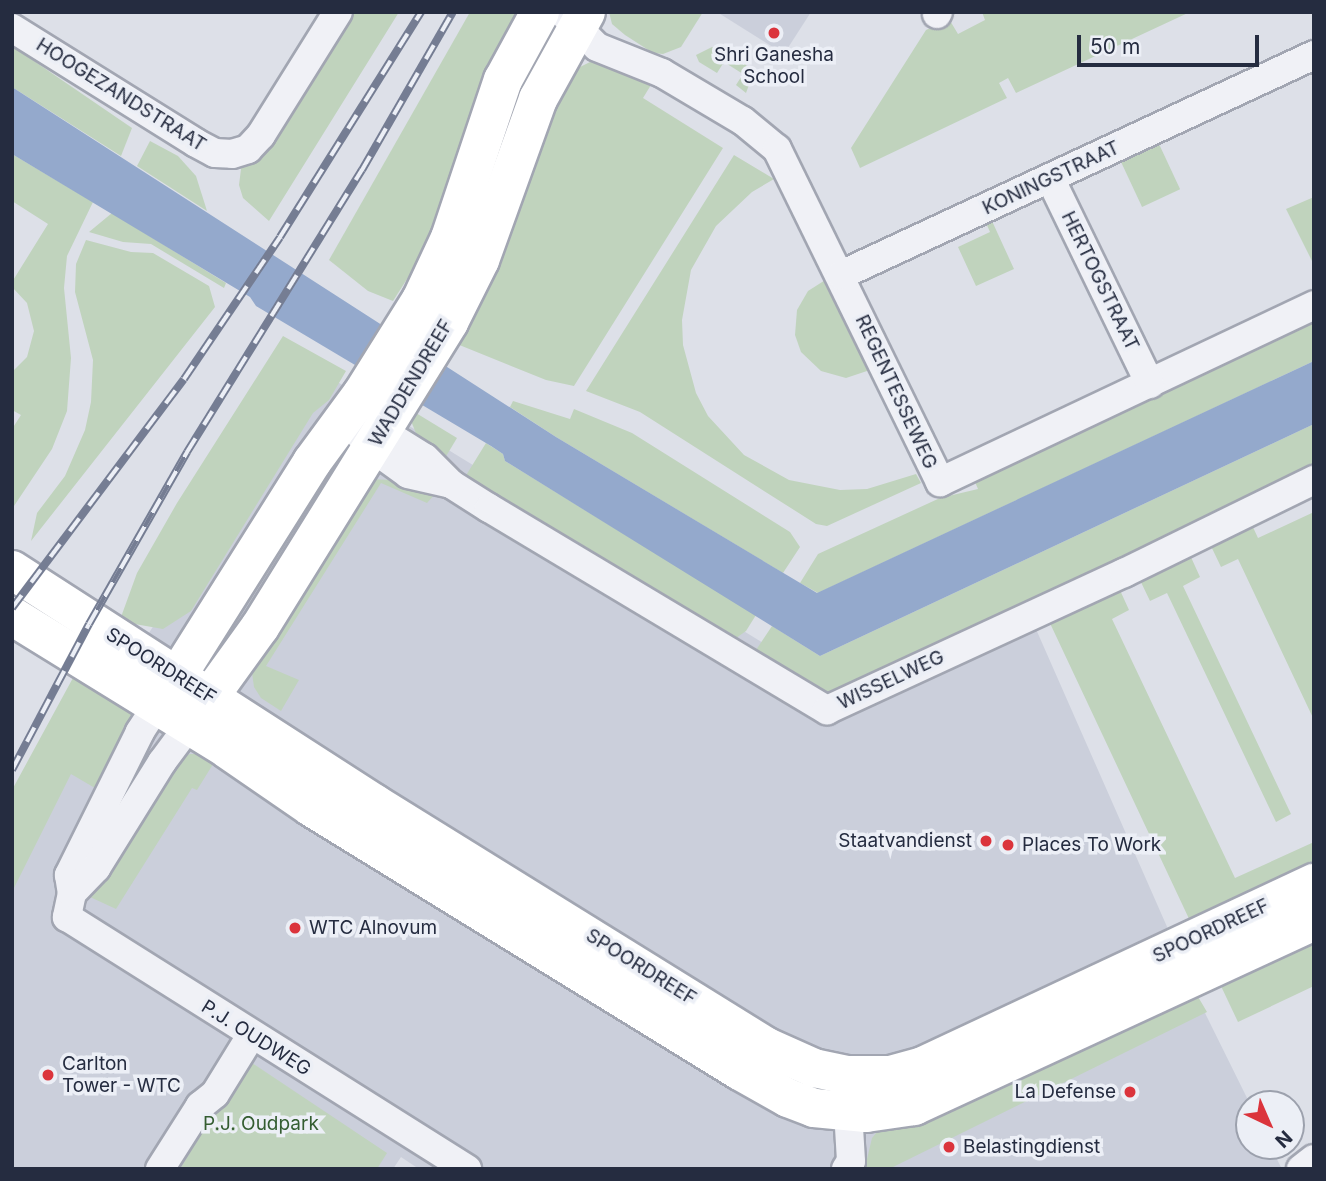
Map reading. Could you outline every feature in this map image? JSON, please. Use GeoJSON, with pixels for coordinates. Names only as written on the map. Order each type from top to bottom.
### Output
{"type":"FeatureCollection","features":[{"type":"Feature","properties":{"kind":"main road","name":"WADDENDREEF"},"geometry":{"type":"LineString","coordinates":[[156,707],[193,686],[260,627],[383,431],[435,311],[450,238],[503,80],[540,12]]}},
{"type":"Feature","properties":{"kind":"main road","name":"WADDENDREEF"},"geometry":{"type":"LineString","coordinates":[[188,727],[193,686],[312,462],[353,406],[480,260],[538,99],[578,16]]}},
{"type":"Feature","properties":{"kind":"main road","name":"SPOORDREEF"},"geometry":{"type":"LineString","coordinates":[[12,570],[375,804],[536,922],[590,956],[765,1046],[814,1068],[847,1093],[1170,969],[1215,948],[1314,883]]}},
{"type":"Feature","properties":{"kind":"main road","name":"SPOORDREEF"},"geometry":{"type":"LineString","coordinates":[[12,615],[227,749],[311,807],[536,922]]}},
{"type":"Feature","properties":{"kind":"main road","name":"SPOORDREEF"},"geometry":{"type":"LineString","coordinates":[[1215,948],[1314,921]]}},
{"type":"Feature","properties":{"kind":"street","name":"HOOGEZANDSTRAAT"},"geometry":{"type":"LineString","coordinates":[[12,28],[196,143],[215,153],[232,154],[248,149],[261,135],[338,12]]}},
{"type":"Feature","properties":{"kind":"street","name":"REGENTESSEWEG"},"geometry":{"type":"LineString","coordinates":[[578,16],[597,47],[644,64],[743,121],[777,149],[940,482],[1314,305]]}},
{"type":"Feature","properties":{"kind":"street","name":"KONINGSTRAAT"},"geometry":{"type":"LineString","coordinates":[[841,275],[1261,82],[1314,55]]}},
{"type":"Feature","properties":{"kind":"street","name":"HERTOGSTRAAT"},"geometry":{"type":"LineString","coordinates":[[1050,178],[1150,384]]}},
{"type":"Feature","properties":{"kind":"street","name":"WISSELWEG"},"geometry":{"type":"LineString","coordinates":[[353,406],[383,431],[408,474],[451,484],[827,710],[1124,573],[1314,480]]}},
{"type":"Feature","properties":{"kind":"street","name":"P.J. OUDWEG"},"geometry":{"type":"LineString","coordinates":[[156,707],[140,732],[69,875],[72,893],[67,917],[467,1169]]}},
{"type":"Feature","properties":{"kind":"street"},"geometry":{"type":"LineString","coordinates":[[72,893],[96,867],[162,762],[188,727]]}},
{"type":"Feature","properties":{"kind":"street"},"geometry":{"type":"LineString","coordinates":[[160,1169],[200,1105],[202,1089],[245,1030]]}},
{"type":"Feature","properties":{"kind":"street"},"geometry":{"type":"LineString","coordinates":[[846,1169],[851,1161],[847,1093]]}},
{"type":"Feature","properties":{"kind":"street"},"geometry":{"type":"LineString","coordinates":[[1301,1169],[1314,1159]]}},
{"type":"Feature","properties":{"kind":"shaded area","name":"Shri Ganesha School"},"geometry":{"type":"Polygon","coordinates":[[[717,12],[811,12],[784,54],[717,12]]]}},
{"type":"Feature","properties":{"kind":"shaded area"},"geometry":{"type":"Polygon","coordinates":[[[318,370],[817,676],[1017,586],[1205,1013],[1243,1090],[1235,1090],[1235,1160],[1277,1160],[1282,1169],[419,1169],[401,1157],[393,1169],[12,1169],[12,846],[318,370]]]}},
{"type":"Feature","properties":{"kind":"green space"},"geometry":{"type":"Polygon","coordinates":[[[354,12],[399,12],[269,221],[243,198],[239,185],[242,161],[258,160],[354,12]]]}},
{"type":"Feature","properties":{"kind":"green space"},"geometry":{"type":"Polygon","coordinates":[[[470,12],[524,12],[423,254],[393,301],[368,291],[329,260],[470,12]]]}},
{"type":"Feature","properties":{"kind":"green space"},"geometry":{"type":"Polygon","coordinates":[[[609,12],[703,12],[681,47],[663,54],[653,53],[625,35],[612,24],[609,12]]]}},
{"type":"Feature","properties":{"kind":"green space"},"geometry":{"type":"Polygon","coordinates":[[[982,12],[1190,12],[1016,93],[1008,78],[999,83],[1007,98],[860,168],[851,148],[926,30],[949,19],[958,34],[985,20],[982,12]]]}},
{"type":"Feature","properties":{"kind":"green space"},"geometry":{"type":"Polygon","coordinates":[[[12,46],[132,128],[121,156],[12,87],[12,46]]]}},
{"type":"Feature","properties":{"kind":"green space"},"geometry":{"type":"Polygon","coordinates":[[[712,47],[737,55],[753,74],[746,93],[736,85],[743,74],[724,62],[717,73],[699,62],[696,55],[712,47]]]}},
{"type":"Feature","properties":{"kind":"green space"},"geometry":{"type":"Polygon","coordinates":[[[590,62],[605,63],[654,80],[643,98],[723,148],[574,386],[546,380],[452,342],[556,92],[578,68],[590,62]]]}},
{"type":"Feature","properties":{"kind":"green space"},"geometry":{"type":"Polygon","coordinates":[[[150,141],[178,156],[196,176],[207,211],[137,166],[150,141]]]}},
{"type":"Feature","properties":{"kind":"green space"},"geometry":{"type":"Polygon","coordinates":[[[1159,144],[1180,189],[1142,207],[1121,162],[1159,144]]]}},
{"type":"Feature","properties":{"kind":"green space"},"geometry":{"type":"Polygon","coordinates":[[[12,154],[93,202],[67,256],[64,288],[71,358],[67,411],[52,449],[12,509],[12,429],[21,415],[12,410],[12,372],[27,357],[34,331],[27,303],[12,287],[12,282],[48,224],[12,201],[12,154]]]}},
{"type":"Feature","properties":{"kind":"green space"},"geometry":{"type":"Polygon","coordinates":[[[734,155],[774,179],[752,192],[716,226],[691,270],[682,320],[683,345],[696,393],[708,416],[744,455],[789,480],[840,490],[867,489],[916,474],[921,483],[827,526],[816,524],[640,412],[586,391],[734,155]]]}},
{"type":"Feature","properties":{"kind":"green space"},"geometry":{"type":"Polygon","coordinates":[[[1314,197],[1314,265],[1286,209],[1314,197]]]}},
{"type":"Feature","properties":{"kind":"green space"},"geometry":{"type":"Polygon","coordinates":[[[112,213],[226,283],[224,288],[151,244],[123,242],[89,232],[112,213]]]}},
{"type":"Feature","properties":{"kind":"green space"},"geometry":{"type":"Polygon","coordinates":[[[992,221],[1014,269],[976,286],[958,247],[990,232],[986,223],[992,221]]]}},
{"type":"Feature","properties":{"kind":"green space"},"geometry":{"type":"Polygon","coordinates":[[[86,240],[131,252],[153,253],[209,286],[215,307],[31,541],[37,513],[65,476],[85,430],[91,402],[93,360],[75,292],[76,264],[86,240]]]}},
{"type":"Feature","properties":{"kind":"green space"},"geometry":{"type":"Polygon","coordinates":[[[830,277],[873,369],[846,378],[821,371],[801,352],[795,335],[797,310],[808,291],[830,277]]]}},
{"type":"Feature","properties":{"kind":"green space"},"geometry":{"type":"Polygon","coordinates":[[[1314,314],[1314,361],[818,593],[800,583],[818,554],[940,498],[978,489],[972,475],[1314,314]]]}},
{"type":"Feature","properties":{"kind":"green space"},"geometry":{"type":"Polygon","coordinates":[[[283,336],[346,371],[329,400],[313,413],[191,611],[163,629],[129,623],[121,617],[137,573],[177,503],[283,336]]]}},
{"type":"Feature","properties":{"kind":"green space"},"geometry":{"type":"Polygon","coordinates":[[[513,401],[570,419],[574,409],[632,433],[790,532],[800,547],[783,573],[556,437],[510,407],[513,401]]]}},
{"type":"Feature","properties":{"kind":"green space"},"geometry":{"type":"Polygon","coordinates":[[[416,413],[457,438],[445,458],[420,443],[411,421],[416,413]]]}},
{"type":"Feature","properties":{"kind":"green space"},"geometry":{"type":"Polygon","coordinates":[[[1314,424],[1314,467],[829,696],[754,653],[772,626],[820,656],[1314,424]]]}},
{"type":"Feature","properties":{"kind":"green space"},"geometry":{"type":"Polygon","coordinates":[[[351,442],[357,444],[222,658],[218,654],[320,491],[328,457],[351,442]]]}},
{"type":"Feature","properties":{"kind":"green space"},"geometry":{"type":"Polygon","coordinates":[[[486,443],[503,454],[505,461],[756,615],[746,631],[729,643],[465,477],[486,443]]]}},
{"type":"Feature","properties":{"kind":"green space"},"geometry":{"type":"Polygon","coordinates":[[[370,479],[391,480],[436,493],[427,503],[381,483],[266,666],[299,680],[281,711],[261,698],[254,687],[252,673],[256,657],[370,479]]]}},
{"type":"Feature","properties":{"kind":"green space"},"geometry":{"type":"Polygon","coordinates":[[[1314,512],[1314,720],[1238,559],[1221,567],[1209,542],[1251,523],[1258,538],[1314,512]]]}},
{"type":"Feature","properties":{"kind":"green space"},"geometry":{"type":"Polygon","coordinates":[[[1190,555],[1200,577],[1183,586],[1291,814],[1276,822],[1167,593],[1150,601],[1139,578],[1190,555]]]}},
{"type":"Feature","properties":{"kind":"green space"},"geometry":{"type":"Polygon","coordinates":[[[1119,588],[1129,610],[1112,619],[1235,878],[1314,842],[1314,870],[1191,923],[1048,619],[1119,588]]]}},
{"type":"Feature","properties":{"kind":"green space"},"geometry":{"type":"Polygon","coordinates":[[[74,676],[127,705],[132,715],[132,728],[100,791],[71,774],[12,892],[12,790],[74,676]]]}},
{"type":"Feature","properties":{"kind":"green space"},"geometry":{"type":"Polygon","coordinates":[[[201,754],[215,761],[197,790],[192,788],[116,909],[90,897],[97,882],[179,758],[201,754]]]}},
{"type":"Feature","properties":{"kind":"green space"},"geometry":{"type":"Polygon","coordinates":[[[1314,934],[1314,986],[1238,1022],[1220,984],[1314,934]]]}},
{"type":"Feature","properties":{"kind":"green space"},"geometry":{"type":"Polygon","coordinates":[[[1197,995],[1207,1012],[889,1169],[861,1169],[867,1159],[872,1138],[882,1126],[1197,995]]]}},
{"type":"Feature","properties":{"kind":"green space","name":"P.J. Oudpark"},"geometry":{"type":"Polygon","coordinates":[[[246,1059],[387,1153],[377,1169],[180,1169],[246,1059]]]}},
{"type":"Feature","properties":{"kind":"water"},"geometry":{"type":"Polygon","coordinates":[[[12,87],[556,437],[817,593],[1314,361],[1314,424],[820,656],[505,461],[503,454],[491,446],[256,306],[250,297],[12,154],[12,87]]]}},
{"type":"Feature","properties":{"kind":"railway"},"geometry":{"type":"LineString","coordinates":[[12,608],[184,379],[280,237],[421,12]]}},
{"type":"Feature","properties":{"kind":"railway"},"geometry":{"type":"LineString","coordinates":[[12,770],[89,624],[187,452],[362,170],[453,12]]}},
{"type":"Feature","properties":{"kind":"place","name":"Shri Ganesha School"},"geometry":{"type":"Point","coordinates":[774,33]}},
{"type":"Feature","properties":{"kind":"place","name":"Staatvandienst"},"geometry":{"type":"Point","coordinates":[986,841]}},
{"type":"Feature","properties":{"kind":"place","name":"Places To Work"},"geometry":{"type":"Point","coordinates":[1008,845]}},
{"type":"Feature","properties":{"kind":"place","name":"WTC Alnovum"},"geometry":{"type":"Point","coordinates":[295,928]}},
{"type":"Feature","properties":{"kind":"place","name":"Carlton Tower - WTC"},"geometry":{"type":"Point","coordinates":[48,1075]}},
{"type":"Feature","properties":{"kind":"place","name":"La Defense"},"geometry":{"type":"Point","coordinates":[1130,1092]}},
{"type":"Feature","properties":{"kind":"place","name":"Belastingdienst"},"geometry":{"type":"Point","coordinates":[949,1147]}}]}
